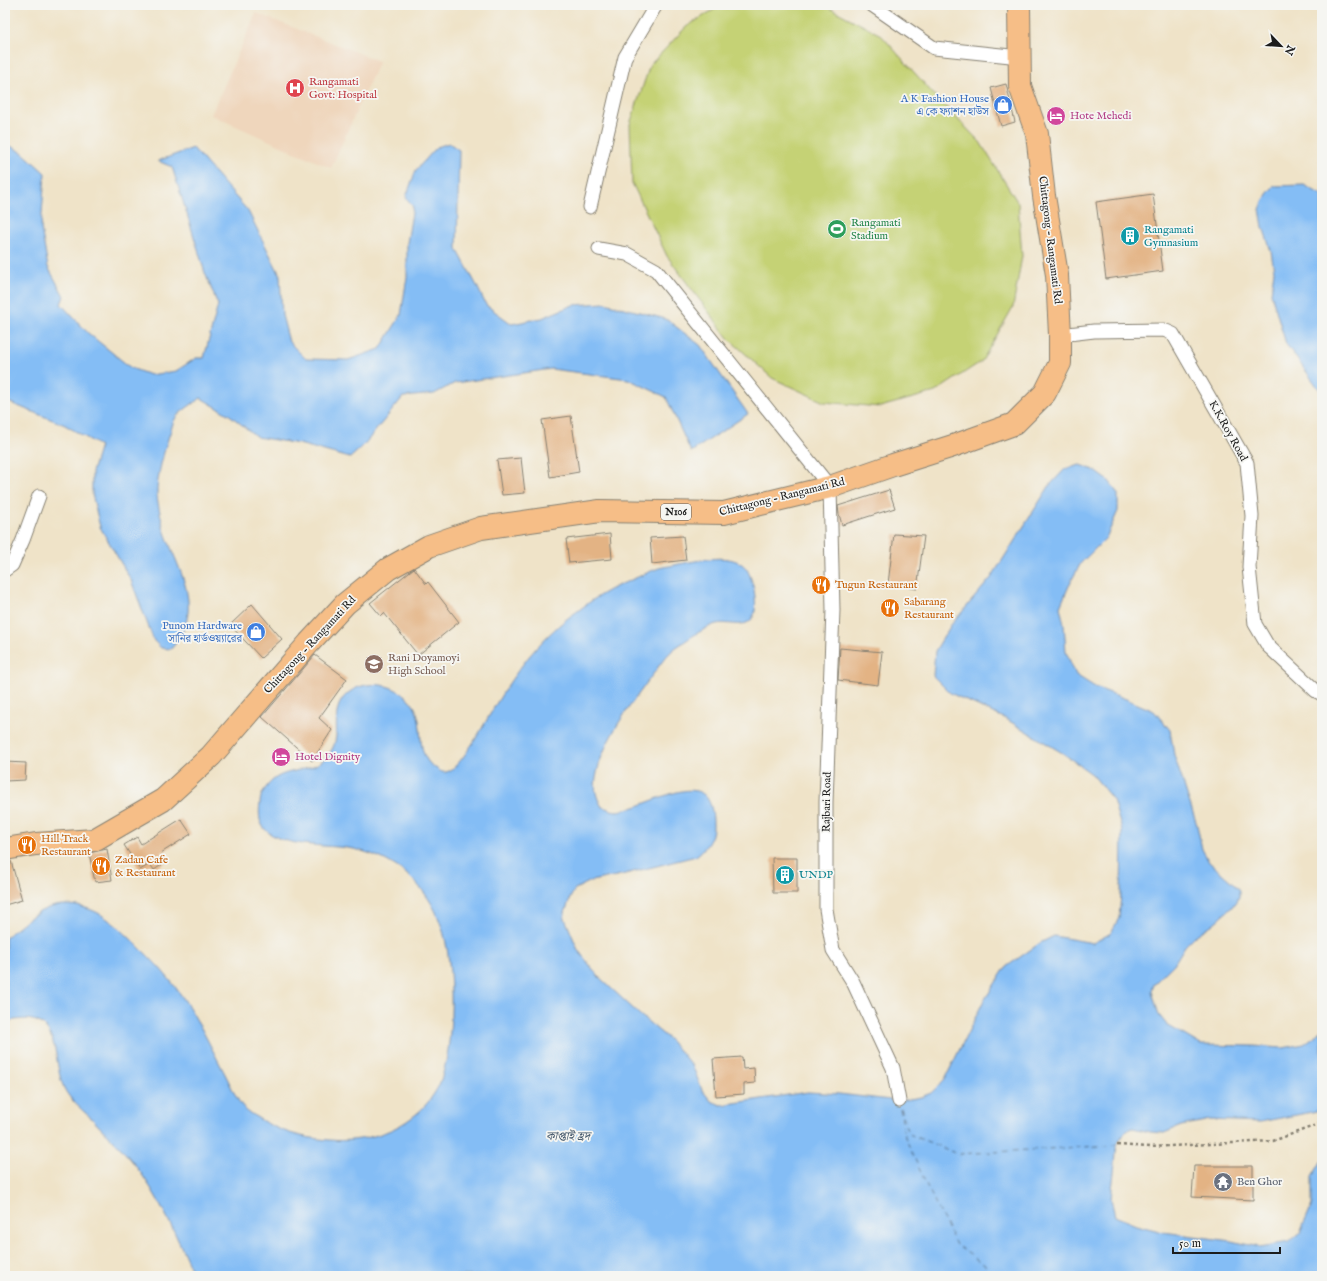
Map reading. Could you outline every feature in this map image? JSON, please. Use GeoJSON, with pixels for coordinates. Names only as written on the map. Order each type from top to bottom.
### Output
{"type":"FeatureCollection","features":[{"type":"Feature","properties":{"kind":"highway","name":"Chittagong - Rangamati Rd"},"geometry":{"type":"LineString","coordinates":[[5,849],[36,844],[94,840],[163,800],[211,756],[309,643],[345,604],[388,569],[429,546],[481,528],[600,511],[724,513],[830,487],[1014,424],[1045,393],[1060,363],[1057,275],[1044,196],[1037,134],[1020,86],[1019,5]]}},
{"type":"Feature","properties":{"kind":"street"},"geometry":{"type":"LineString","coordinates":[[590,207],[625,57],[656,5]]}},
{"type":"Feature","properties":{"kind":"street"},"geometry":{"type":"LineString","coordinates":[[872,5],[934,48],[1020,57]]}},
{"type":"Feature","properties":{"kind":"street"},"geometry":{"type":"LineString","coordinates":[[599,249],[627,254],[656,270],[830,487]]}},
{"type":"Feature","properties":{"kind":"street","name":"K.K.Roy Road"},"geometry":{"type":"LineString","coordinates":[[1060,335],[1094,331],[1164,330],[1173,334],[1247,462],[1252,516],[1248,567],[1255,624],[1268,646],[1316,691],[1322,694]]}},
{"type":"Feature","properties":{"kind":"street","name":"Rajbari Road"},"geometry":{"type":"LineString","coordinates":[[830,487],[833,610],[826,802],[826,909],[833,950],[853,982],[893,1068],[899,1101]]}},
{"type":"Feature","properties":{"kind":"street"},"geometry":{"type":"LineString","coordinates":[[5,570],[12,565],[39,496]]}},
{"type":"Feature","properties":{"kind":"path"},"geometry":{"type":"LineString","coordinates":[[1117,1145],[1150,1147],[1273,1141],[1322,1123]]}},
{"type":"Feature","properties":{"kind":"shaded area","name":"Rangamati Govt: Hospital"},"geometry":{"type":"Polygon","coordinates":[[[256,13],[379,61],[331,168],[211,115],[256,13]]]}},
{"type":"Feature","properties":{"kind":"green space","name":"Rangamati Stadium"},"geometry":{"type":"Polygon","coordinates":[[[738,5],[824,5],[881,35],[936,97],[980,142],[1018,203],[1022,256],[1013,307],[982,361],[935,392],[880,407],[824,402],[772,378],[728,338],[667,256],[632,183],[630,124],[650,65],[686,27],[718,7],[738,5]]]}},
{"type":"Feature","properties":{"kind":"water"},"geometry":{"type":"Polygon","coordinates":[[[5,143],[23,153],[45,173],[41,228],[48,267],[64,296],[61,304],[88,333],[131,368],[150,375],[176,371],[196,358],[204,358],[218,305],[205,273],[172,167],[158,161],[193,148],[248,211],[280,275],[282,315],[289,342],[306,359],[348,360],[380,349],[401,315],[407,277],[407,243],[413,207],[406,197],[416,170],[437,147],[449,143],[459,150],[457,249],[486,305],[512,324],[542,318],[573,305],[605,303],[666,319],[700,345],[748,414],[691,452],[666,397],[628,379],[551,369],[455,383],[434,394],[403,397],[363,446],[350,458],[299,444],[257,437],[231,416],[201,398],[183,411],[174,420],[159,472],[157,496],[163,526],[181,572],[186,588],[188,603],[187,618],[182,633],[171,649],[161,648],[154,641],[131,580],[100,527],[92,494],[92,472],[100,446],[65,425],[8,402],[5,404],[5,143]]]}},
{"type":"Feature","properties":{"kind":"water"},"geometry":{"type":"Polygon","coordinates":[[[1304,185],[1322,195],[1322,393],[1286,344],[1271,293],[1274,271],[1271,251],[1263,227],[1260,209],[1267,194],[1274,186],[1304,185]]]}},
{"type":"Feature","properties":{"kind":"water","name":"কাপ্তাই হ্রদ"},"geometry":{"type":"Polygon","coordinates":[[[1080,465],[1094,470],[1109,481],[1118,494],[1118,511],[1106,538],[1081,563],[1071,581],[1060,607],[1064,624],[1066,652],[1076,675],[1095,687],[1154,711],[1170,730],[1174,755],[1197,825],[1202,849],[1209,862],[1239,890],[1239,897],[1231,908],[1213,924],[1195,936],[1185,946],[1174,964],[1154,984],[1152,991],[1159,1015],[1167,1025],[1201,1045],[1283,1048],[1304,1044],[1319,1033],[1322,1028],[1322,1110],[1260,1122],[1210,1120],[1181,1126],[1164,1133],[1150,1132],[1133,1128],[1124,1132],[1117,1145],[1111,1199],[1115,1216],[1136,1225],[1163,1232],[1231,1241],[1260,1247],[1289,1242],[1300,1233],[1312,1205],[1312,1177],[1322,1160],[1322,1276],[194,1276],[167,1217],[142,1174],[122,1149],[76,1104],[66,1092],[61,1081],[53,1041],[45,1027],[37,1021],[26,1019],[5,1022],[5,938],[28,919],[47,908],[61,905],[73,905],[86,908],[98,913],[118,927],[149,956],[181,994],[209,1043],[236,1097],[248,1112],[262,1121],[289,1133],[308,1138],[341,1141],[378,1135],[402,1124],[422,1109],[436,1091],[444,1069],[448,1050],[451,983],[446,941],[438,916],[428,898],[416,882],[400,869],[383,859],[354,849],[302,844],[289,841],[277,837],[267,831],[261,823],[259,808],[261,795],[268,785],[280,775],[315,765],[322,761],[330,753],[336,737],[337,712],[339,705],[344,697],[352,690],[361,686],[381,685],[400,692],[408,698],[414,706],[417,714],[422,749],[425,756],[430,763],[439,770],[444,772],[450,771],[461,760],[473,743],[500,697],[528,657],[557,627],[568,618],[607,591],[656,569],[705,559],[724,558],[740,563],[749,573],[755,599],[755,612],[753,617],[750,621],[741,624],[721,623],[713,625],[676,647],[667,656],[616,727],[599,765],[595,786],[598,800],[602,807],[615,811],[631,808],[663,796],[693,790],[704,795],[711,806],[713,827],[712,836],[705,847],[696,856],[591,881],[575,889],[570,898],[564,916],[578,950],[599,977],[671,1041],[693,1067],[702,1090],[711,1101],[721,1105],[808,1092],[899,1101],[921,1097],[931,1093],[945,1079],[983,1002],[1006,967],[1040,943],[1054,936],[1093,943],[1111,933],[1119,918],[1121,895],[1122,830],[1113,800],[1093,775],[1064,754],[1006,719],[950,693],[933,676],[935,651],[951,625],[991,578],[1050,485],[1065,469],[1080,465]]]}},
{"type":"Feature","properties":{"kind":"building","name":"A K Fashion House এ কে ফ্যাশন হাউস"},"geometry":{"type":"Polygon","coordinates":[[[1006,84],[1015,122],[1001,126],[991,88],[1006,84]]]}},
{"type":"Feature","properties":{"kind":"building","name":"Rangamati Gymnasium"},"geometry":{"type":"Polygon","coordinates":[[[1153,194],[1163,271],[1106,279],[1096,202],[1153,194]]]}},
{"type":"Feature","properties":{"kind":"building"},"geometry":{"type":"Polygon","coordinates":[[[571,416],[579,472],[550,477],[542,420],[571,416]]]}},
{"type":"Feature","properties":{"kind":"building"},"geometry":{"type":"Polygon","coordinates":[[[521,458],[525,493],[502,495],[497,460],[521,458]]]}},
{"type":"Feature","properties":{"kind":"building"},"geometry":{"type":"Polygon","coordinates":[[[889,490],[895,508],[842,525],[838,506],[889,490]]]}},
{"type":"Feature","properties":{"kind":"building"},"geometry":{"type":"Polygon","coordinates":[[[610,534],[612,559],[569,563],[566,539],[610,534]]]}},
{"type":"Feature","properties":{"kind":"building"},"geometry":{"type":"Polygon","coordinates":[[[894,534],[924,536],[917,589],[888,584],[894,534]]]}},
{"type":"Feature","properties":{"kind":"building"},"geometry":{"type":"Polygon","coordinates":[[[683,536],[686,560],[652,564],[650,538],[683,536]]]}},
{"type":"Feature","properties":{"kind":"building"},"geometry":{"type":"Polygon","coordinates":[[[414,568],[426,584],[428,582],[459,622],[418,655],[384,613],[381,616],[370,603],[414,568]]]}},
{"type":"Feature","properties":{"kind":"building","name":"Punom Hardware সানির হার্ডওয়্যারের"},"geometry":{"type":"Polygon","coordinates":[[[252,604],[282,639],[261,658],[230,625],[252,604]]]}},
{"type":"Feature","properties":{"kind":"building"},"geometry":{"type":"Polygon","coordinates":[[[840,648],[882,652],[878,685],[838,680],[840,648]]]}},
{"type":"Feature","properties":{"kind":"building"},"geometry":{"type":"Polygon","coordinates":[[[315,655],[347,679],[319,718],[332,730],[312,761],[262,717],[315,655]]]}},
{"type":"Feature","properties":{"kind":"building"},"geometry":{"type":"Polygon","coordinates":[[[5,762],[26,763],[25,780],[5,781],[5,762]]]}},
{"type":"Feature","properties":{"kind":"building"},"geometry":{"type":"Polygon","coordinates":[[[181,819],[191,834],[161,853],[166,862],[154,870],[150,864],[140,870],[124,845],[137,837],[141,844],[181,819]]]}},
{"type":"Feature","properties":{"kind":"building","name":"Zadan Cafe & Restaurant"},"geometry":{"type":"Polygon","coordinates":[[[107,849],[112,880],[95,882],[89,853],[107,849]]]}},
{"type":"Feature","properties":{"kind":"building","name":"UNDP"},"geometry":{"type":"Polygon","coordinates":[[[772,858],[797,858],[797,893],[773,893],[772,858]]]}},
{"type":"Feature","properties":{"kind":"building"},"geometry":{"type":"Polygon","coordinates":[[[5,861],[11,861],[22,900],[5,905],[5,861]]]}},
{"type":"Feature","properties":{"kind":"building"},"geometry":{"type":"Polygon","coordinates":[[[742,1057],[743,1069],[754,1068],[755,1083],[744,1084],[744,1094],[716,1096],[713,1059],[742,1057]]]}},
{"type":"Feature","properties":{"kind":"building","name":"Ben Ghor"},"geometry":{"type":"Polygon","coordinates":[[[1194,1166],[1253,1166],[1253,1200],[1192,1197],[1194,1166]]]}},
{"type":"Feature","properties":{"kind":"ferry route"},"geometry":{"type":"LineString","coordinates":[[900,1108],[905,1137],[956,1245],[986,1266],[984,1276]]}},
{"type":"Feature","properties":{"kind":"ferry route"},"geometry":{"type":"LineString","coordinates":[[901,1108],[909,1134],[958,1154],[1117,1145]]}},
{"type":"Feature","properties":{"kind":"place","name":"Rangamati Govt: Hospital"},"geometry":{"type":"Point","coordinates":[295,88]}},
{"type":"Feature","properties":{"kind":"place","name":"A K Fashion House এ কে ফ্যাশন হাউস"},"geometry":{"type":"Point","coordinates":[1003,105]}},
{"type":"Feature","properties":{"kind":"place","name":"Hote Mehedi"},"geometry":{"type":"Point","coordinates":[1056,116]}},
{"type":"Feature","properties":{"kind":"place","name":"Rangamati Stadium"},"geometry":{"type":"Point","coordinates":[837,229]}},
{"type":"Feature","properties":{"kind":"place","name":"Rangamati Gymnasium"},"geometry":{"type":"Point","coordinates":[1130,236]}},
{"type":"Feature","properties":{"kind":"place","name":"Tugun Restaurant"},"geometry":{"type":"Point","coordinates":[821,585]}},
{"type":"Feature","properties":{"kind":"place","name":"Sabarang Restaurant"},"geometry":{"type":"Point","coordinates":[890,608]}},
{"type":"Feature","properties":{"kind":"place","name":"Punom Hardware সানির হার্ডওয়্যারের"},"geometry":{"type":"Point","coordinates":[256,632]}},
{"type":"Feature","properties":{"kind":"place","name":"Rani Doyamoyi High School"},"geometry":{"type":"Point","coordinates":[374,664]}},
{"type":"Feature","properties":{"kind":"place","name":"Hotel Dignity"},"geometry":{"type":"Point","coordinates":[281,757]}},
{"type":"Feature","properties":{"kind":"place","name":"Hill Track Restaurant"},"geometry":{"type":"Point","coordinates":[27,845]}},
{"type":"Feature","properties":{"kind":"place","name":"Zadan Cafe & Restaurant"},"geometry":{"type":"Point","coordinates":[101,866]}},
{"type":"Feature","properties":{"kind":"place","name":"UNDP"},"geometry":{"type":"Point","coordinates":[785,875]}},
{"type":"Feature","properties":{"kind":"place","name":"Ben Ghor"},"geometry":{"type":"Point","coordinates":[1223,1182]}}]}
